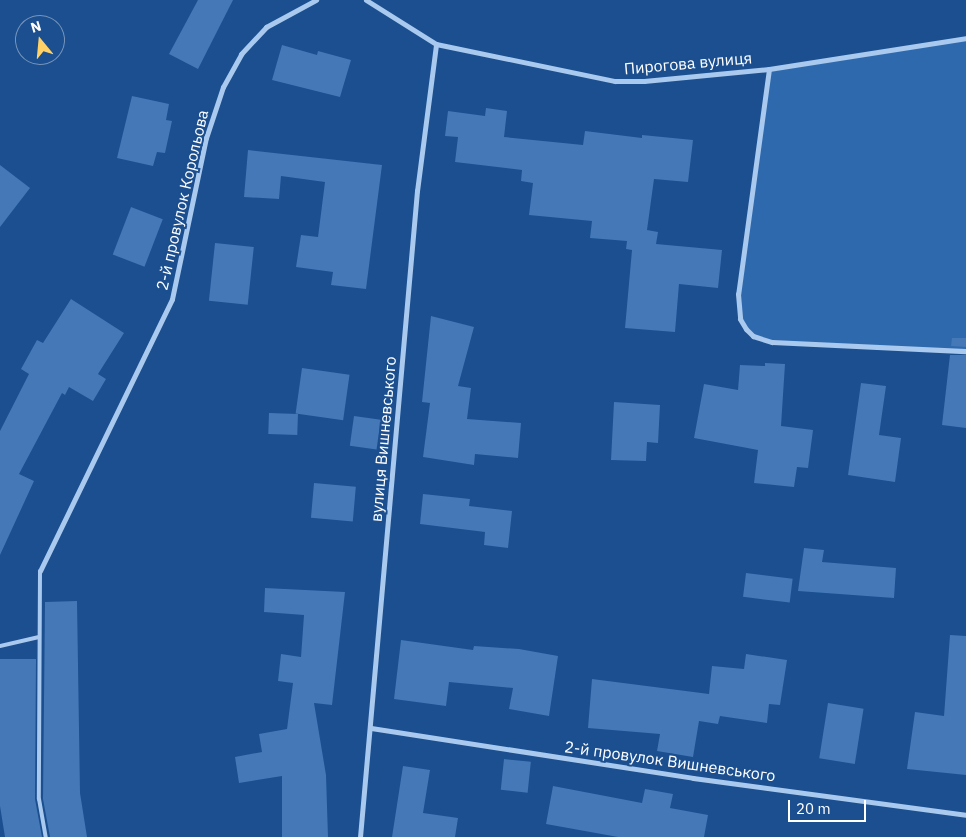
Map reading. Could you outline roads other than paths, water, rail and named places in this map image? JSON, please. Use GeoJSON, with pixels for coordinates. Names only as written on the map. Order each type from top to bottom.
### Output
{"type":"FeatureCollection","features":[{"type":"Feature","properties":{"kind":"street","name":"2-й провулок Корольова"},"geometry":{"type":"LineString","coordinates":[[40,571],[172,299],[206,138],[224,87],[241,54],[266,27],[316,0]]}},
{"type":"Feature","properties":{"kind":"street","name":"Пирогова вулиця"},"geometry":{"type":"LineString","coordinates":[[366,0],[436,44],[615,81],[769,69],[966,38]]}},
{"type":"Feature","properties":{"kind":"street","name":"вулиця Вишневського"},"geometry":{"type":"LineString","coordinates":[[360,837],[417,191],[436,44]]}},
{"type":"Feature","properties":{"kind":"street"},"geometry":{"type":"LineString","coordinates":[[769,69],[738,294],[740,319],[746,329],[753,336],[772,342],[966,351]]}},
{"type":"Feature","properties":{"kind":"street","name":"2-й провулок Вишневського"},"geometry":{"type":"LineString","coordinates":[[371,728],[694,778],[966,815]]}},
{"type":"Feature","properties":{"kind":"lane"},"geometry":{"type":"LineString","coordinates":[[40,571],[39,799],[46,837]]}},
{"type":"Feature","properties":{"kind":"lane"},"geometry":{"type":"LineString","coordinates":[[0,646],[39,637]]}}]}
